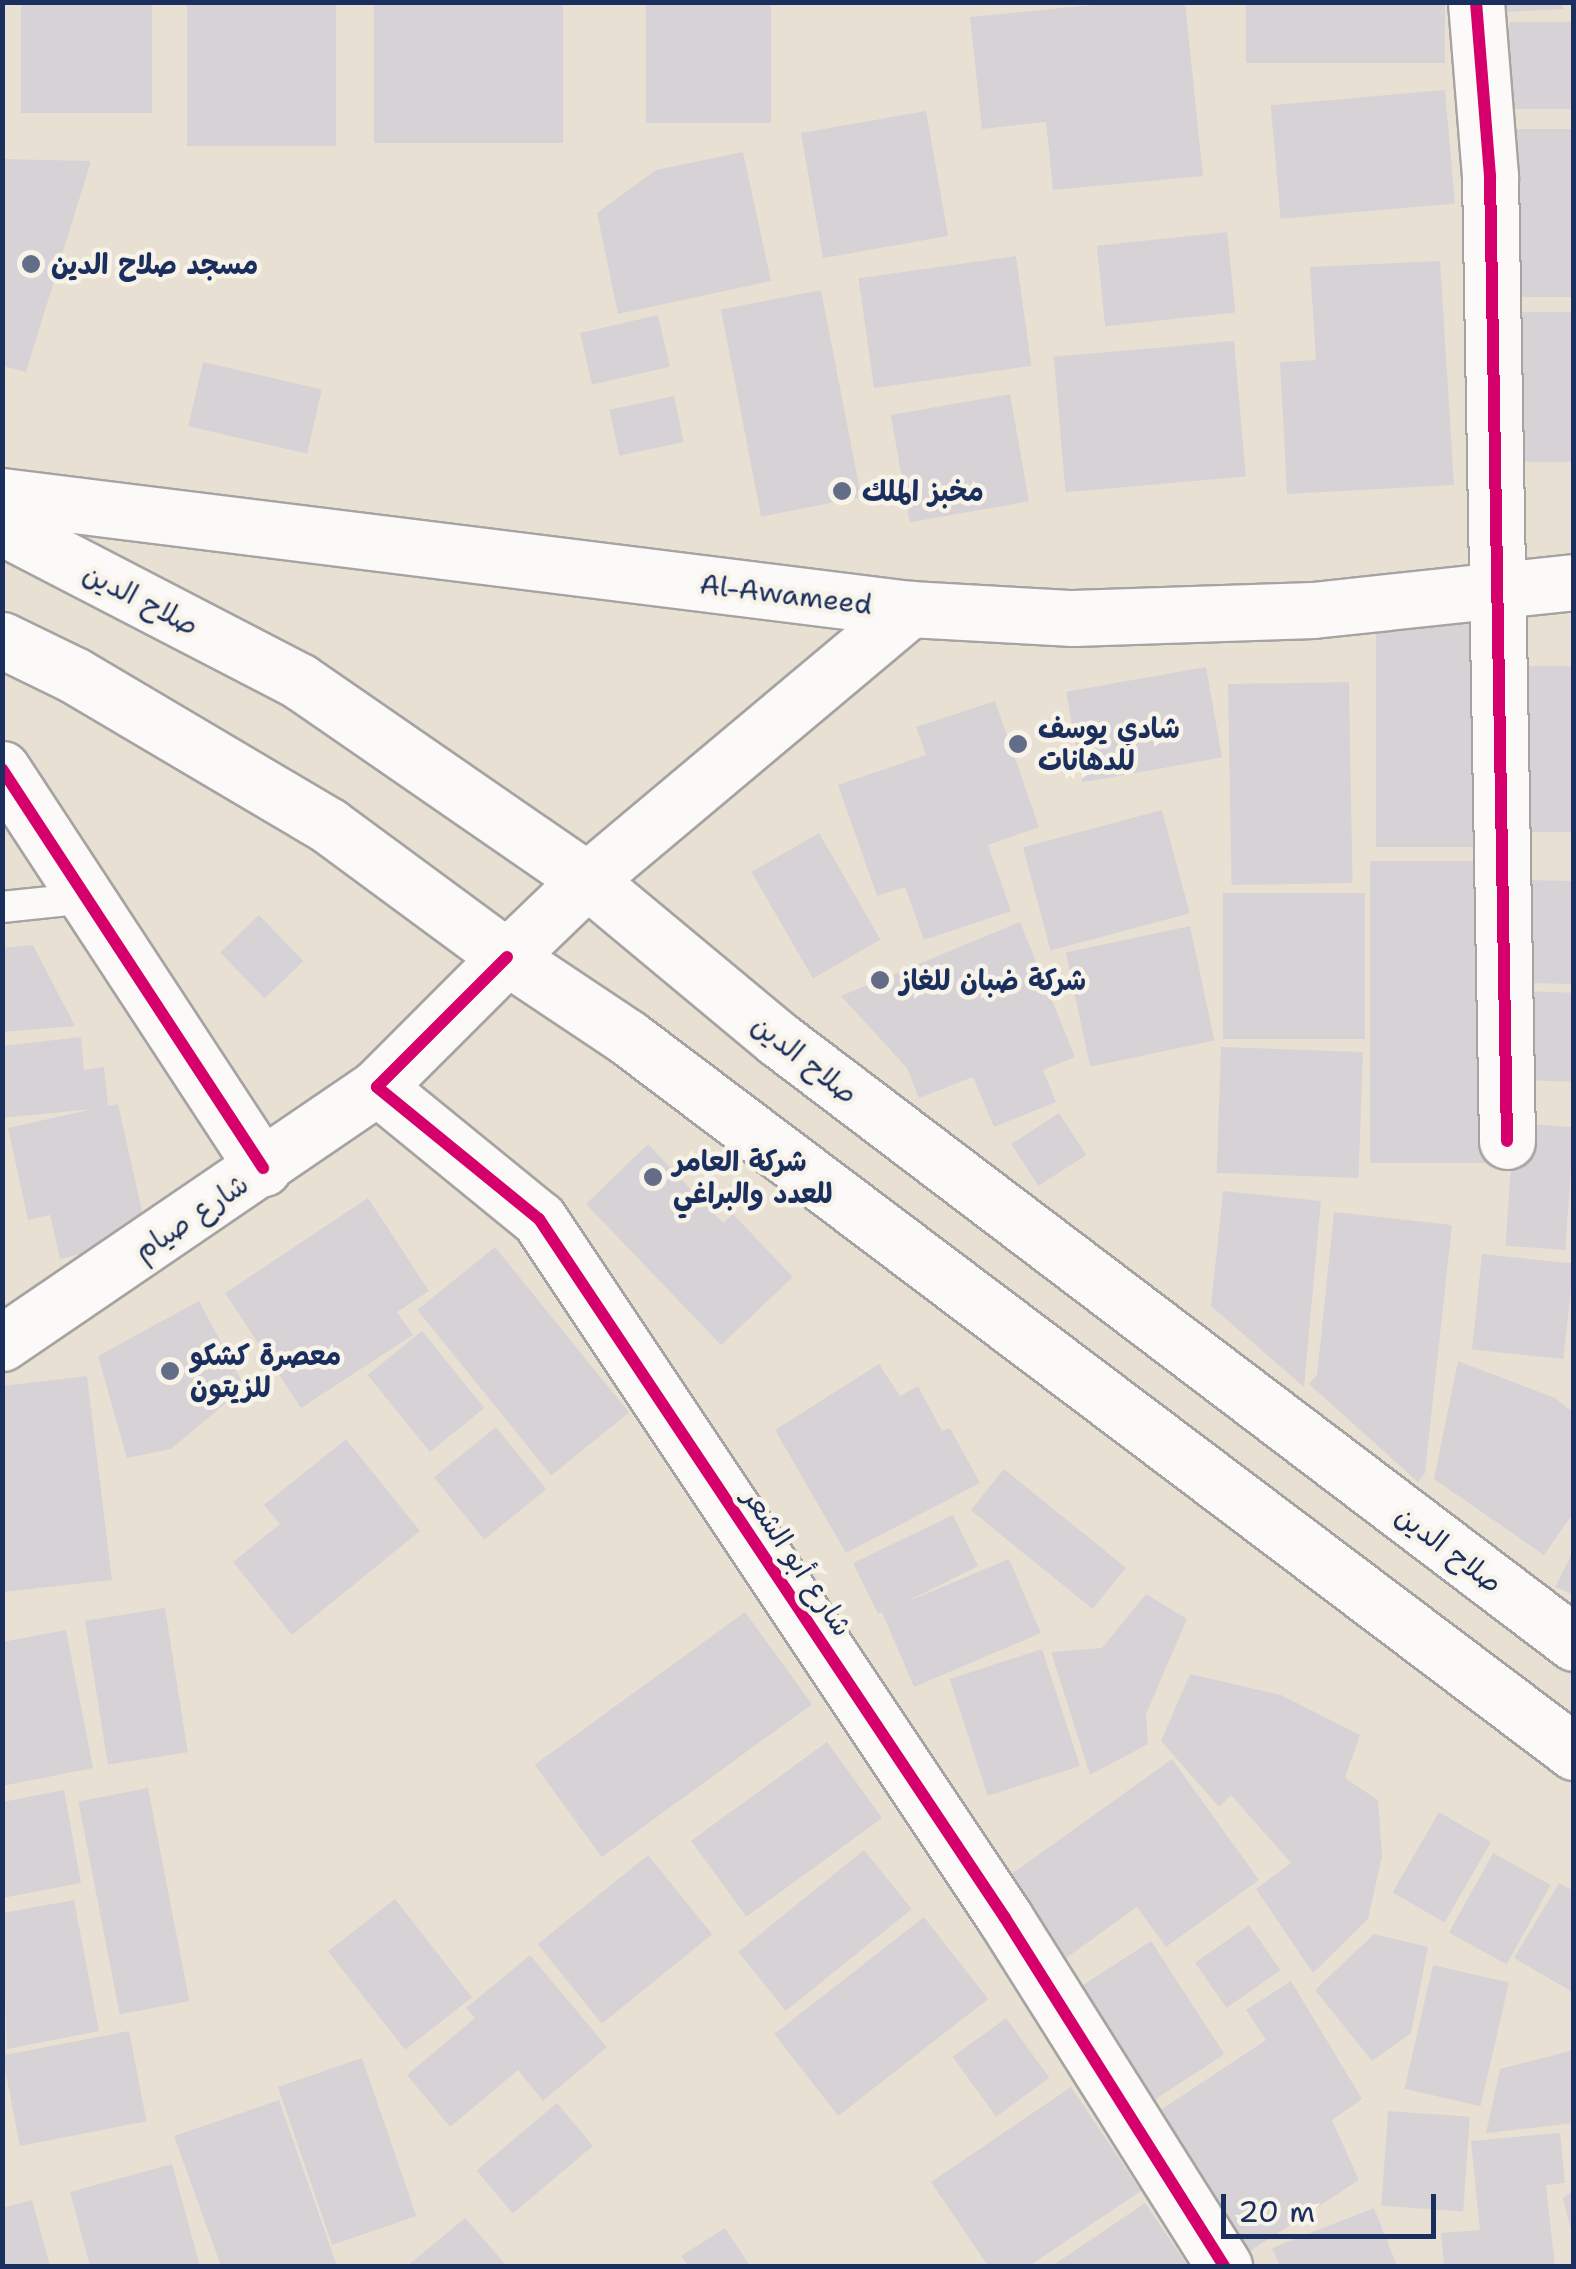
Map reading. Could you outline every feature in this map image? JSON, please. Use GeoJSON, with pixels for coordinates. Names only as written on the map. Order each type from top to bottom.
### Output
{"type":"FeatureCollection","features":[{"type":"Feature","properties":{"kind":"main road"},"geometry":{"type":"LineString","coordinates":[[1476,2],[1490,176],[1508,1141]]}},
{"type":"Feature","properties":{"kind":"main road","name":"Al-Awameed"},"geometry":{"type":"LineString","coordinates":[[2,496],[910,609],[1073,618],[1294,610],[1574,582]]}},
{"type":"Feature","properties":{"kind":"main road","name":"صلاح الدين"},"geometry":{"type":"LineString","coordinates":[[2,527],[299,680],[586,880],[778,1039],[1574,1644]]}},
{"type":"Feature","properties":{"kind":"main road"},"geometry":{"type":"LineString","coordinates":[[377,1086],[586,880],[910,609]]}},
{"type":"Feature","properties":{"kind":"main road"},"geometry":{"type":"LineString","coordinates":[[2,640],[74,675],[330,826],[508,957],[628,1036],[1574,1752]]}},
{"type":"Feature","properties":{"kind":"main road"},"geometry":{"type":"LineString","coordinates":[[2,769],[262,1168]]}},
{"type":"Feature","properties":{"kind":"main road","name":"شارع صيام"},"geometry":{"type":"LineString","coordinates":[[2,1343],[377,1086]]}},
{"type":"Feature","properties":{"kind":"main road","name":"شارع أبو الشعر"},"geometry":{"type":"LineString","coordinates":[[377,1086],[539,1219],[1005,1918],[1224,2266]]}},
{"type":"Feature","properties":{"kind":"lane"},"geometry":{"type":"LineString","coordinates":[[2,906],[87,898]]}},
{"type":"Feature","properties":{"kind":"building"},"geometry":{"type":"Polygon","coordinates":[[[21,2],[152,2],[152,113],[21,113],[21,2]]]}},
{"type":"Feature","properties":{"kind":"building"},"geometry":{"type":"Polygon","coordinates":[[[187,2],[336,2],[336,146],[187,146],[187,2]]]}},
{"type":"Feature","properties":{"kind":"building"},"geometry":{"type":"Polygon","coordinates":[[[374,2],[563,2],[563,143],[374,143],[374,2]]]}},
{"type":"Feature","properties":{"kind":"building"},"geometry":{"type":"Polygon","coordinates":[[[646,2],[771,2],[771,123],[646,123],[646,2]]]}},
{"type":"Feature","properties":{"kind":"building"},"geometry":{"type":"Polygon","coordinates":[[[1123,2],[1185,2],[1203,176],[1053,190],[1046,122],[982,129],[970,17],[1123,2]]]}},
{"type":"Feature","properties":{"kind":"building"},"geometry":{"type":"Polygon","coordinates":[[[1246,2],[1445,2],[1445,63],[1246,63],[1246,2]]]}},
{"type":"Feature","properties":{"kind":"building"},"geometry":{"type":"Polygon","coordinates":[[[1505,2],[1563,2],[1563,9],[1505,12],[1505,2]]]}},
{"type":"Feature","properties":{"kind":"building"},"geometry":{"type":"Polygon","coordinates":[[[1509,22],[1574,22],[1574,109],[1509,109],[1509,22]]]}},
{"type":"Feature","properties":{"kind":"building"},"geometry":{"type":"Polygon","coordinates":[[[1445,90],[1455,204],[1281,219],[1271,105],[1445,90]]]}},
{"type":"Feature","properties":{"kind":"building"},"geometry":{"type":"Polygon","coordinates":[[[926,111],[948,236],[823,258],[801,133],[926,111]]]}},
{"type":"Feature","properties":{"kind":"building"},"geometry":{"type":"Polygon","coordinates":[[[1512,129],[1574,129],[1574,297],[1512,297],[1512,129]]]}},
{"type":"Feature","properties":{"kind":"building"},"geometry":{"type":"Polygon","coordinates":[[[743,152],[771,281],[618,314],[597,213],[656,170],[743,152]]]}},
{"type":"Feature","properties":{"kind":"building","name":"مسجد صلاح الدين"},"geometry":{"type":"Polygon","coordinates":[[[2,159],[91,161],[26,372],[2,366],[2,159]]]}},
{"type":"Feature","properties":{"kind":"building"},"geometry":{"type":"Polygon","coordinates":[[[1227,232],[1235,313],[1105,326],[1097,246],[1227,232]]]}},
{"type":"Feature","properties":{"kind":"building"},"geometry":{"type":"Polygon","coordinates":[[[1016,256],[1031,366],[874,388],[859,278],[1016,256]]]}},
{"type":"Feature","properties":{"kind":"building"},"geometry":{"type":"Polygon","coordinates":[[[1440,261],[1454,485],[1287,494],[1280,362],[1316,360],[1310,267],[1440,261]]]}},
{"type":"Feature","properties":{"kind":"building"},"geometry":{"type":"Polygon","coordinates":[[[821,290],[861,497],[761,517],[721,309],[821,290]]]}},
{"type":"Feature","properties":{"kind":"building"},"geometry":{"type":"Polygon","coordinates":[[[1521,312],[1574,312],[1574,462],[1521,462],[1521,312]]]}},
{"type":"Feature","properties":{"kind":"building"},"geometry":{"type":"Polygon","coordinates":[[[658,315],[670,367],[592,385],[580,333],[658,315]]]}},
{"type":"Feature","properties":{"kind":"building"},"geometry":{"type":"Polygon","coordinates":[[[1234,341],[1246,476],[1066,492],[1054,357],[1234,341]]]}},
{"type":"Feature","properties":{"kind":"building"},"geometry":{"type":"Polygon","coordinates":[[[203,362],[322,389],[307,454],[188,426],[203,362]]]}},
{"type":"Feature","properties":{"kind":"building"},"geometry":{"type":"Polygon","coordinates":[[[1010,394],[1029,501],[910,522],[891,415],[1010,394]]]}},
{"type":"Feature","properties":{"kind":"building"},"geometry":{"type":"Polygon","coordinates":[[[674,396],[684,442],[619,456],[609,410],[674,396]]]}},
{"type":"Feature","properties":{"kind":"building"},"geometry":{"type":"Polygon","coordinates":[[[1376,623],[1476,623],[1476,847],[1376,847],[1376,623]]]}},
{"type":"Feature","properties":{"kind":"building"},"geometry":{"type":"Polygon","coordinates":[[[1510,666],[1574,666],[1574,832],[1510,832],[1510,666]]]}},
{"type":"Feature","properties":{"kind":"building"},"geometry":{"type":"Polygon","coordinates":[[[1206,667],[1222,758],[1082,782],[1066,692],[1206,667]]]}},
{"type":"Feature","properties":{"kind":"building"},"geometry":{"type":"Polygon","coordinates":[[[1349,682],[1353,883],[1232,885],[1228,684],[1349,682]]]}},
{"type":"Feature","properties":{"kind":"building"},"geometry":{"type":"Polygon","coordinates":[[[995,701],[1039,827],[988,845],[1011,911],[924,940],[905,887],[877,896],[838,785],[926,755],[916,727],[995,701]]]}},
{"type":"Feature","properties":{"kind":"building"},"geometry":{"type":"Polygon","coordinates":[[[1162,810],[1190,913],[1051,951],[1023,847],[1162,810]]]}},
{"type":"Feature","properties":{"kind":"building"},"geometry":{"type":"Polygon","coordinates":[[[819,833],[880,940],[813,979],[751,872],[819,833]]]}},
{"type":"Feature","properties":{"kind":"building"},"geometry":{"type":"Polygon","coordinates":[[[1370,861],[1492,861],[1492,1163],[1370,1163],[1370,861]]]}},
{"type":"Feature","properties":{"kind":"building"},"geometry":{"type":"Polygon","coordinates":[[[1521,880],[1574,881],[1572,984],[1519,983],[1521,880]]]}},
{"type":"Feature","properties":{"kind":"building"},"geometry":{"type":"Polygon","coordinates":[[[1223,893],[1365,893],[1365,1039],[1223,1039],[1223,893]]]}},
{"type":"Feature","properties":{"kind":"building"},"geometry":{"type":"Polygon","coordinates":[[[259,915],[303,961],[265,999],[220,953],[259,915]]]}},
{"type":"Feature","properties":{"kind":"building"},"geometry":{"type":"Polygon","coordinates":[[[1020,922],[1075,1057],[1043,1070],[1056,1102],[994,1127],[973,1077],[919,1098],[907,1068],[841,996],[1020,922]]]}},
{"type":"Feature","properties":{"kind":"building"},"geometry":{"type":"Polygon","coordinates":[[[1190,926],[1214,1040],[1090,1067],[1066,952],[1190,926]]]}},
{"type":"Feature","properties":{"kind":"building"},"geometry":{"type":"Polygon","coordinates":[[[33,945],[75,1026],[2,1032],[2,948],[33,945]]]}},
{"type":"Feature","properties":{"kind":"building"},"geometry":{"type":"Polygon","coordinates":[[[1523,991],[1574,993],[1571,1082],[1520,1080],[1523,991]]]}},
{"type":"Feature","properties":{"kind":"building"},"geometry":{"type":"Polygon","coordinates":[[[81,1037],[84,1070],[104,1067],[108,1106],[118,1104],[148,1238],[60,1259],[50,1215],[28,1220],[8,1128],[93,1109],[2,1118],[2,1046],[81,1037]]]}},
{"type":"Feature","properties":{"kind":"building"},"geometry":{"type":"Polygon","coordinates":[[[1221,1047],[1363,1052],[1359,1178],[1217,1173],[1221,1047]]]}},
{"type":"Feature","properties":{"kind":"building"},"geometry":{"type":"Polygon","coordinates":[[[1059,1113],[1086,1155],[1038,1186],[1011,1144],[1059,1113]]]}},
{"type":"Feature","properties":{"kind":"building"},"geometry":{"type":"Polygon","coordinates":[[[1514,1123],[1574,1127],[1565,1250],[1505,1246],[1514,1123]]]}},
{"type":"Feature","properties":{"kind":"building"},"geometry":{"type":"Polygon","coordinates":[[[648,1144],[723,1223],[733,1214],[793,1277],[721,1345],[586,1204],[648,1144]]]}},
{"type":"Feature","properties":{"kind":"building"},"geometry":{"type":"Polygon","coordinates":[[[1223,1191],[1321,1201],[1304,1387],[1211,1306],[1223,1191]]]}},
{"type":"Feature","properties":{"kind":"building"},"geometry":{"type":"Polygon","coordinates":[[[368,1198],[429,1291],[397,1312],[413,1335],[301,1408],[225,1293],[368,1198]]]}},
{"type":"Feature","properties":{"kind":"building"},"geometry":{"type":"Polygon","coordinates":[[[1334,1212],[1452,1225],[1425,1473],[1418,1482],[1309,1384],[1317,1375],[1334,1212]]]}},
{"type":"Feature","properties":{"kind":"building"},"geometry":{"type":"Polygon","coordinates":[[[495,1247],[629,1413],[551,1475],[417,1310],[495,1247]]]}},
{"type":"Feature","properties":{"kind":"building"},"geometry":{"type":"Polygon","coordinates":[[[1482,1254],[1573,1264],[1563,1359],[1472,1349],[1482,1254]]]}},
{"type":"Feature","properties":{"kind":"building","name":"معصرة كشكو للزيتون"},"geometry":{"type":"Polygon","coordinates":[[[199,1301],[245,1387],[171,1449],[127,1458],[98,1356],[199,1301]]]}},
{"type":"Feature","properties":{"kind":"building"},"geometry":{"type":"Polygon","coordinates":[[[422,1331],[484,1408],[430,1452],[368,1375],[422,1331]]]}},
{"type":"Feature","properties":{"kind":"building"},"geometry":{"type":"Polygon","coordinates":[[[1458,1361],[1555,1398],[1574,1413],[1574,1512],[1544,1555],[1434,1479],[1458,1361]]]}},
{"type":"Feature","properties":{"kind":"building"},"geometry":{"type":"Polygon","coordinates":[[[879,1364],[900,1396],[918,1386],[942,1431],[950,1428],[980,1483],[846,1553],[775,1430],[879,1364]]]}},
{"type":"Feature","properties":{"kind":"building"},"geometry":{"type":"Polygon","coordinates":[[[87,1376],[112,1580],[2,1592],[2,1386],[87,1376]]]}},
{"type":"Feature","properties":{"kind":"building"},"geometry":{"type":"Polygon","coordinates":[[[496,1427],[546,1489],[484,1540],[434,1477],[496,1427]]]}},
{"type":"Feature","properties":{"kind":"building"},"geometry":{"type":"Polygon","coordinates":[[[346,1439],[420,1531],[292,1635],[233,1562],[280,1524],[264,1505],[346,1439]]]}},
{"type":"Feature","properties":{"kind":"building"},"geometry":{"type":"Polygon","coordinates":[[[1004,1469],[1126,1568],[1093,1609],[971,1510],[1004,1469]]]}},
{"type":"Feature","properties":{"kind":"building"},"geometry":{"type":"Polygon","coordinates":[[[953,1515],[978,1566],[904,1603],[1009,1559],[1041,1633],[914,1687],[882,1612],[878,1614],[853,1563],[953,1515]]]}},
{"type":"Feature","properties":{"kind":"building"},"geometry":{"type":"Polygon","coordinates":[[[1574,1549],[1574,1595],[1555,1587],[1574,1549]]]}},
{"type":"Feature","properties":{"kind":"building"},"geometry":{"type":"Polygon","coordinates":[[[1146,1594],[1187,1619],[1146,1714],[1148,1744],[1090,1775],[1051,1652],[1102,1648],[1146,1594]]]}},
{"type":"Feature","properties":{"kind":"building"},"geometry":{"type":"Polygon","coordinates":[[[165,1608],[188,1752],[108,1765],[85,1621],[165,1608]]]}},
{"type":"Feature","properties":{"kind":"building"},"geometry":{"type":"Polygon","coordinates":[[[745,1612],[812,1704],[602,1857],[535,1765],[745,1612]]]}},
{"type":"Feature","properties":{"kind":"building"},"geometry":{"type":"Polygon","coordinates":[[[66,1630],[93,1768],[2,1786],[2,1642],[66,1630]]]}},
{"type":"Feature","properties":{"kind":"building"},"geometry":{"type":"Polygon","coordinates":[[[1042,1649],[1080,1766],[988,1796],[950,1679],[1042,1649]]]}},
{"type":"Feature","properties":{"kind":"building"},"geometry":{"type":"Polygon","coordinates":[[[1190,1674],[1281,1695],[1360,1735],[1345,1778],[1378,1800],[1382,1856],[1368,1919],[1313,1973],[1256,1889],[1291,1863],[1231,1795],[1219,1807],[1161,1741],[1190,1674]]]}},
{"type":"Feature","properties":{"kind":"building"},"geometry":{"type":"Polygon","coordinates":[[[827,1742],[882,1818],[746,1917],[691,1841],[827,1742]]]}},
{"type":"Feature","properties":{"kind":"building"},"geometry":{"type":"Polygon","coordinates":[[[1172,1759],[1259,1880],[1166,1947],[1137,1907],[1062,1961],[1003,1880],[1172,1759]]]}},
{"type":"Feature","properties":{"kind":"building"},"geometry":{"type":"Polygon","coordinates":[[[148,1788],[189,2001],[120,2015],[78,1802],[148,1788]]]}},
{"type":"Feature","properties":{"kind":"building"},"geometry":{"type":"Polygon","coordinates":[[[64,1790],[81,1883],[2,1898],[2,1802],[64,1790]]]}},
{"type":"Feature","properties":{"kind":"building"},"geometry":{"type":"Polygon","coordinates":[[[1439,1812],[1491,1842],[1444,1923],[1392,1893],[1439,1812]]]}},
{"type":"Feature","properties":{"kind":"building"},"geometry":{"type":"Polygon","coordinates":[[[864,1850],[912,1909],[786,2011],[738,1952],[864,1850]]]}},
{"type":"Feature","properties":{"kind":"building"},"geometry":{"type":"Polygon","coordinates":[[[1493,1853],[1551,1885],[1507,1965],[1449,1933],[1493,1853]]]}},
{"type":"Feature","properties":{"kind":"building"},"geometry":{"type":"Polygon","coordinates":[[[648,1855],[712,1934],[602,2024],[538,1944],[648,1855]]]}},
{"type":"Feature","properties":{"kind":"building"},"geometry":{"type":"Polygon","coordinates":[[[1559,1883],[1574,1891],[1574,1993],[1514,1958],[1559,1883]]]}},
{"type":"Feature","properties":{"kind":"building"},"geometry":{"type":"Polygon","coordinates":[[[395,1899],[472,1998],[405,2050],[328,1951],[395,1899]]]}},
{"type":"Feature","properties":{"kind":"building"},"geometry":{"type":"Polygon","coordinates":[[[74,1900],[99,2031],[7,2049],[2,1913],[74,1900]]]}},
{"type":"Feature","properties":{"kind":"building"},"geometry":{"type":"Polygon","coordinates":[[[924,1917],[988,1999],[838,2116],[774,2034],[924,1917]]]}},
{"type":"Feature","properties":{"kind":"building"},"geometry":{"type":"Polygon","coordinates":[[[1249,1925],[1281,1970],[1226,2008],[1195,1963],[1249,1925]]]}},
{"type":"Feature","properties":{"kind":"building"},"geometry":{"type":"Polygon","coordinates":[[[1374,1934],[1428,1947],[1411,2033],[1372,2061],[1315,1990],[1374,1934]]]}},
{"type":"Feature","properties":{"kind":"building"},"geometry":{"type":"Polygon","coordinates":[[[1151,1941],[1225,2054],[1142,2108],[1069,1994],[1151,1941]]]}},
{"type":"Feature","properties":{"kind":"building"},"geometry":{"type":"Polygon","coordinates":[[[530,1955],[607,2047],[543,2101],[518,2070],[450,2127],[407,2075],[475,2018],[466,2008],[530,1955]]]}},
{"type":"Feature","properties":{"kind":"building"},"geometry":{"type":"Polygon","coordinates":[[[1433,1965],[1509,1983],[1480,2106],[1404,2089],[1433,1965]]]}},
{"type":"Feature","properties":{"kind":"building"},"geometry":{"type":"Polygon","coordinates":[[[1291,1981],[1362,2099],[1332,2120],[1359,2180],[1235,2261],[1144,2121],[1266,2040],[1246,2010],[1291,1981]]]}},
{"type":"Feature","properties":{"kind":"building"},"geometry":{"type":"Polygon","coordinates":[[[1006,2018],[1049,2078],[996,2117],[953,2057],[1006,2018]]]}},
{"type":"Feature","properties":{"kind":"building"},"geometry":{"type":"Polygon","coordinates":[[[129,2031],[147,2121],[20,2146],[2,2056],[129,2031]]]}},
{"type":"Feature","properties":{"kind":"building"},"geometry":{"type":"Polygon","coordinates":[[[1574,2050],[1574,2123],[1486,2133],[1500,2069],[1574,2050]]]}},
{"type":"Feature","properties":{"kind":"building"},"geometry":{"type":"Polygon","coordinates":[[[362,2058],[416,2216],[332,2245],[278,2087],[362,2058]]]}},
{"type":"Feature","properties":{"kind":"building"},"geometry":{"type":"Polygon","coordinates":[[[1071,2087],[1141,2191],[1029,2266],[988,2266],[931,2182],[1071,2087]]]}},
{"type":"Feature","properties":{"kind":"building"},"geometry":{"type":"Polygon","coordinates":[[[279,2100],[337,2266],[221,2266],[174,2136],[279,2100]]]}},
{"type":"Feature","properties":{"kind":"building"},"geometry":{"type":"Polygon","coordinates":[[[557,2103],[593,2146],[513,2213],[477,2170],[557,2103]]]}},
{"type":"Feature","properties":{"kind":"building"},"geometry":{"type":"Polygon","coordinates":[[[1388,2111],[1470,2117],[1463,2211],[1381,2206],[1388,2111]]]}},
{"type":"Feature","properties":{"kind":"building"},"geometry":{"type":"Polygon","coordinates":[[[1560,2133],[1565,2183],[1546,2185],[1555,2266],[1444,2266],[1441,2233],[1480,2230],[1471,2141],[1560,2133]]]}},
{"type":"Feature","properties":{"kind":"building"},"geometry":{"type":"Polygon","coordinates":[[[172,2164],[200,2266],[90,2266],[70,2192],[172,2164]]]}},
{"type":"Feature","properties":{"kind":"building"},"geometry":{"type":"Polygon","coordinates":[[[1574,2190],[1574,2234],[1572,2234],[1563,2198],[1574,2190]]]}},
{"type":"Feature","properties":{"kind":"building"},"geometry":{"type":"Polygon","coordinates":[[[32,2200],[50,2266],[2,2266],[2,2208],[32,2200]]]}},
{"type":"Feature","properties":{"kind":"building"},"geometry":{"type":"Polygon","coordinates":[[[1145,2203],[1188,2266],[1052,2266],[1145,2203]]]}},
{"type":"Feature","properties":{"kind":"building"},"geometry":{"type":"Polygon","coordinates":[[[1374,2208],[1397,2266],[1280,2266],[1272,2248],[1374,2208]]]}},
{"type":"Feature","properties":{"kind":"building"},"geometry":{"type":"Polygon","coordinates":[[[465,2218],[507,2266],[407,2266],[465,2218]]]}},
{"type":"Feature","properties":{"kind":"building"},"geometry":{"type":"Polygon","coordinates":[[[725,2228],[750,2266],[688,2266],[681,2256],[725,2228]]]}},
{"type":"Feature","properties":{"kind":"cycle path"},"geometry":{"type":"LineString","coordinates":[[1476,2],[1490,176],[1507,1141]]}},
{"type":"Feature","properties":{"kind":"cycle path"},"geometry":{"type":"LineString","coordinates":[[2,769],[263,1168]]}},
{"type":"Feature","properties":{"kind":"cycle path"},"geometry":{"type":"LineString","coordinates":[[507,957],[377,1087],[539,1219],[1005,1918],[1224,2266]]}},
{"type":"Feature","properties":{"kind":"place","name":"مسجد صلاح الدين"},"geometry":{"type":"Point","coordinates":[31,264]}},
{"type":"Feature","properties":{"kind":"place","name":"مخبز الملك"},"geometry":{"type":"Point","coordinates":[842,491]}},
{"type":"Feature","properties":{"kind":"place","name":"شادي يوسف للدهانات"},"geometry":{"type":"Point","coordinates":[1018,744]}},
{"type":"Feature","properties":{"kind":"place","name":"شركة ضبان للغاز"},"geometry":{"type":"Point","coordinates":[880,980]}},
{"type":"Feature","properties":{"kind":"place","name":"شركة العامر للعدد والبراغي"},"geometry":{"type":"Point","coordinates":[653,1177]}},
{"type":"Feature","properties":{"kind":"place","name":"معصرة كشكو للزيتون"},"geometry":{"type":"Point","coordinates":[170,1371]}}]}
